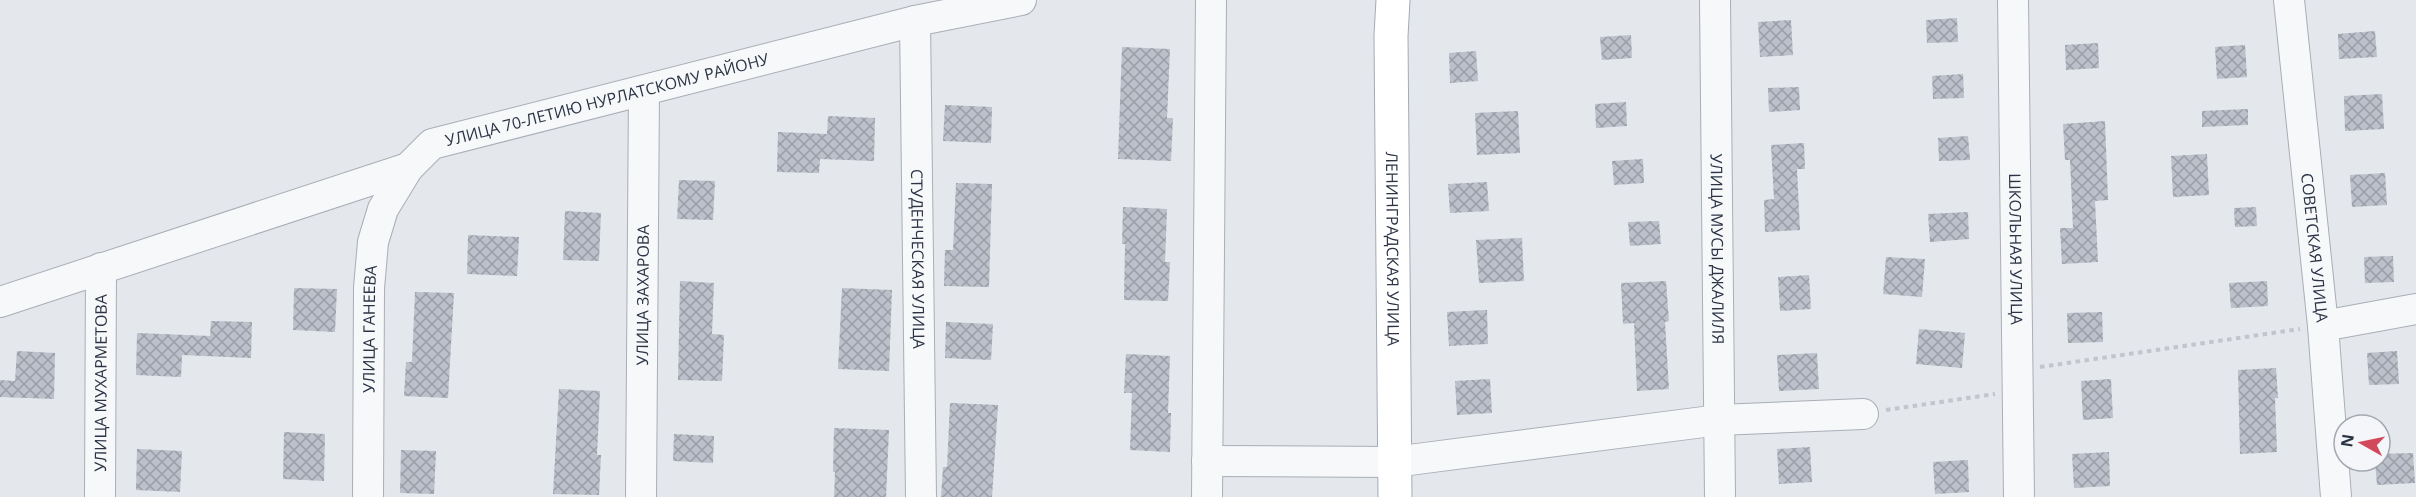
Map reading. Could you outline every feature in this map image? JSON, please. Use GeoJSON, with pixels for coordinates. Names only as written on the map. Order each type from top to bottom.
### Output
{"type":"FeatureCollection","features":[{"type":"Feature","properties":{"kind":"main road","name":"ЛЕНИНГРАДСКАЯ УЛИЦА"},"geometry":{"type":"LineString","coordinates":[[1393,0],[1391,36],[1395,497]]}},
{"type":"Feature","properties":{"kind":"street","name":"УЛИЦА 70-ЛЕТИЮ НУРЛАТСКОМУ РАЙОНУ"},"geometry":{"type":"LineString","coordinates":[[0,302],[408,168],[432,144],[915,21],[1021,0]]}},
{"type":"Feature","properties":{"kind":"street"},"geometry":{"type":"LineString","coordinates":[[1207,497],[1211,0]]}},
{"type":"Feature","properties":{"kind":"street","name":"УЛИЦА МУСЫ ДЖАЛИЛЯ"},"geometry":{"type":"LineString","coordinates":[[1715,0],[1720,497]]}},
{"type":"Feature","properties":{"kind":"street","name":"ШКОЛЬНАЯ УЛИЦА"},"geometry":{"type":"LineString","coordinates":[[2013,0],[2019,497]]}},
{"type":"Feature","properties":{"kind":"street","name":"СОВЕТСКАЯ УЛИЦА"},"geometry":{"type":"LineString","coordinates":[[2289,0],[2323,326],[2336,497]]}},
{"type":"Feature","properties":{"kind":"street","name":"СТУДЕНЧЕСКАЯ УЛИЦА"},"geometry":{"type":"LineString","coordinates":[[915,21],[921,497]]}},
{"type":"Feature","properties":{"kind":"street","name":"УЛИЦА ЗАХАРОВА"},"geometry":{"type":"LineString","coordinates":[[641,497],[644,91]]}},
{"type":"Feature","properties":{"kind":"street","name":"УЛИЦА ГАНЕЕВА"},"geometry":{"type":"LineString","coordinates":[[368,497],[369,288],[373,242],[383,209],[408,168]]}},
{"type":"Feature","properties":{"kind":"street","name":"УЛИЦА МУХАРМЕТОВА"},"geometry":{"type":"LineString","coordinates":[[100,497],[101,268]]}},
{"type":"Feature","properties":{"kind":"street"},"geometry":{"type":"LineString","coordinates":[[2323,326],[2416,309]]}},
{"type":"Feature","properties":{"kind":"street"},"geometry":{"type":"LineString","coordinates":[[1207,461],[1395,462],[1719,420],[1863,414]]}},
{"type":"Feature","properties":{"kind":"path"},"geometry":{"type":"LineString","coordinates":[[1863,414],[2016,381],[2323,326]]}},
{"type":"Feature","properties":{"kind":"building"},"geometry":{"type":"Polygon","coordinates":[[[1957,18],[1958,42],[1927,43],[1926,20],[1957,18]]]}},
{"type":"Feature","properties":{"kind":"building"},"geometry":{"type":"Polygon","coordinates":[[[1791,20],[1793,55],[1760,57],[1758,22],[1791,20]]]}},
{"type":"Feature","properties":{"kind":"building"},"geometry":{"type":"Polygon","coordinates":[[[2375,31],[2377,57],[2339,59],[2338,34],[2375,31]]]}},
{"type":"Feature","properties":{"kind":"building"},"geometry":{"type":"Polygon","coordinates":[[[1631,35],[1632,58],[1602,60],[1600,37],[1631,35]]]}},
{"type":"Feature","properties":{"kind":"building"},"geometry":{"type":"Polygon","coordinates":[[[2098,43],[2099,68],[2066,70],[2065,45],[2098,43]]]}},
{"type":"Feature","properties":{"kind":"building"},"geometry":{"type":"Polygon","coordinates":[[[2245,45],[2247,77],[2217,79],[2215,47],[2245,45]]]}},
{"type":"Feature","properties":{"kind":"building"},"geometry":{"type":"Polygon","coordinates":[[[1122,47],[1170,49],[1167,118],[1173,118],[1171,161],[1118,159],[1122,47]]]}},
{"type":"Feature","properties":{"kind":"building"},"geometry":{"type":"Polygon","coordinates":[[[1476,51],[1478,81],[1450,83],[1449,53],[1476,51]]]}},
{"type":"Feature","properties":{"kind":"building"},"geometry":{"type":"Polygon","coordinates":[[[1963,74],[1964,98],[1933,99],[1932,76],[1963,74]]]}},
{"type":"Feature","properties":{"kind":"building"},"geometry":{"type":"Polygon","coordinates":[[[1799,87],[1800,110],[1769,112],[1768,88],[1799,87]]]}},
{"type":"Feature","properties":{"kind":"building"},"geometry":{"type":"Polygon","coordinates":[[[2382,94],[2384,129],[2345,131],[2344,96],[2382,94]]]}},
{"type":"Feature","properties":{"kind":"building"},"geometry":{"type":"Polygon","coordinates":[[[1626,102],[1627,126],[1596,128],[1595,104],[1626,102]]]}},
{"type":"Feature","properties":{"kind":"building"},"geometry":{"type":"Polygon","coordinates":[[[945,105],[992,107],[991,143],[943,141],[945,105]]]}},
{"type":"Feature","properties":{"kind":"building"},"geometry":{"type":"Polygon","coordinates":[[[2248,109],[2248,125],[2202,127],[2202,111],[2248,109]]]}},
{"type":"Feature","properties":{"kind":"building"},"geometry":{"type":"Polygon","coordinates":[[[1518,111],[1520,153],[1477,155],[1475,113],[1518,111]]]}},
{"type":"Feature","properties":{"kind":"building"},"geometry":{"type":"Polygon","coordinates":[[[828,116],[875,118],[874,161],[820,159],[819,173],[777,172],[778,132],[827,134],[828,116]]]}},
{"type":"Feature","properties":{"kind":"building"},"geometry":{"type":"Polygon","coordinates":[[[2105,121],[2108,200],[2095,201],[2098,262],[2062,264],[2060,228],[2073,228],[2070,160],[2065,160],[2063,124],[2105,121]]]}},
{"type":"Feature","properties":{"kind":"building"},"geometry":{"type":"Polygon","coordinates":[[[1968,136],[1970,160],[1939,161],[1938,138],[1968,136]]]}},
{"type":"Feature","properties":{"kind":"building"},"geometry":{"type":"Polygon","coordinates":[[[1804,143],[1805,169],[1797,169],[1800,230],[1765,232],[1764,200],[1774,199],[1771,145],[1804,143]]]}},
{"type":"Feature","properties":{"kind":"building"},"geometry":{"type":"Polygon","coordinates":[[[2207,154],[2209,195],[2173,197],[2171,156],[2207,154]]]}},
{"type":"Feature","properties":{"kind":"building"},"geometry":{"type":"Polygon","coordinates":[[[1643,159],[1644,183],[1614,185],[1612,161],[1643,159]]]}},
{"type":"Feature","properties":{"kind":"building"},"geometry":{"type":"Polygon","coordinates":[[[2385,173],[2387,205],[2352,207],[2350,175],[2385,173]]]}},
{"type":"Feature","properties":{"kind":"building"},"geometry":{"type":"Polygon","coordinates":[[[679,180],[715,181],[713,220],[677,219],[679,180]]]}},
{"type":"Feature","properties":{"kind":"building"},"geometry":{"type":"Polygon","coordinates":[[[1487,182],[1489,211],[1450,213],[1448,184],[1487,182]]]}},
{"type":"Feature","properties":{"kind":"building"},"geometry":{"type":"Polygon","coordinates":[[[956,183],[992,184],[989,287],[944,286],[945,250],[953,250],[956,183]]]}},
{"type":"Feature","properties":{"kind":"building"},"geometry":{"type":"Polygon","coordinates":[[[1123,207],[1167,209],[1165,262],[1170,262],[1168,301],[1124,300],[1123,207]]]}},
{"type":"Feature","properties":{"kind":"building"},"geometry":{"type":"Polygon","coordinates":[[[2256,207],[2257,226],[2235,227],[2234,208],[2256,207]]]}},
{"type":"Feature","properties":{"kind":"building"},"geometry":{"type":"Polygon","coordinates":[[[565,211],[601,213],[599,261],[563,260],[565,211]]]}},
{"type":"Feature","properties":{"kind":"building"},"geometry":{"type":"Polygon","coordinates":[[[1968,212],[1969,239],[1930,242],[1928,214],[1968,212]]]}},
{"type":"Feature","properties":{"kind":"building"},"geometry":{"type":"Polygon","coordinates":[[[1659,221],[1661,244],[1630,246],[1628,222],[1659,221]]]}},
{"type":"Feature","properties":{"kind":"building"},"geometry":{"type":"Polygon","coordinates":[[[468,235],[519,237],[517,276],[467,274],[468,235]]]}},
{"type":"Feature","properties":{"kind":"building"},"geometry":{"type":"Polygon","coordinates":[[[1522,238],[1524,281],[1479,283],[1476,240],[1522,238]]]}},
{"type":"Feature","properties":{"kind":"building"},"geometry":{"type":"Polygon","coordinates":[[[2393,256],[2394,282],[2365,283],[2364,257],[2393,256]]]}},
{"type":"Feature","properties":{"kind":"building"},"geometry":{"type":"Polygon","coordinates":[[[1886,257],[1925,259],[1922,297],[1883,294],[1886,257]]]}},
{"type":"Feature","properties":{"kind":"building"},"geometry":{"type":"Polygon","coordinates":[[[1809,275],[1811,309],[1780,311],[1778,277],[1809,275]]]}},
{"type":"Feature","properties":{"kind":"building"},"geometry":{"type":"Polygon","coordinates":[[[680,281],[714,283],[712,334],[724,335],[722,381],[678,380],[680,281]]]}},
{"type":"Feature","properties":{"kind":"building"},"geometry":{"type":"Polygon","coordinates":[[[1666,281],[1669,321],[1665,322],[1669,389],[1637,391],[1634,323],[1623,324],[1621,283],[1666,281]]]}},
{"type":"Feature","properties":{"kind":"building"},"geometry":{"type":"Polygon","coordinates":[[[2267,281],[2268,306],[2231,308],[2229,283],[2267,281]]]}},
{"type":"Feature","properties":{"kind":"building"},"geometry":{"type":"Polygon","coordinates":[[[294,288],[337,289],[335,332],[293,330],[294,288]]]}},
{"type":"Feature","properties":{"kind":"building"},"geometry":{"type":"Polygon","coordinates":[[[842,288],[892,290],[889,371],[838,369],[842,288]]]}},
{"type":"Feature","properties":{"kind":"building"},"geometry":{"type":"Polygon","coordinates":[[[415,292],[454,293],[448,398],[404,396],[406,362],[412,362],[415,292]]]}},
{"type":"Feature","properties":{"kind":"building"},"geometry":{"type":"Polygon","coordinates":[[[1487,310],[1488,344],[1449,346],[1447,312],[1487,310]]]}},
{"type":"Feature","properties":{"kind":"building"},"geometry":{"type":"Polygon","coordinates":[[[2102,312],[2103,342],[2068,343],[2067,313],[2102,312]]]}},
{"type":"Feature","properties":{"kind":"building"},"geometry":{"type":"Polygon","coordinates":[[[211,321],[252,322],[251,358],[182,355],[181,377],[136,375],[137,333],[210,336],[211,321]]]}},
{"type":"Feature","properties":{"kind":"building"},"geometry":{"type":"Polygon","coordinates":[[[946,322],[993,324],[991,360],[945,358],[946,322]]]}},
{"type":"Feature","properties":{"kind":"building"},"geometry":{"type":"Polygon","coordinates":[[[1919,329],[1965,333],[1962,368],[1916,364],[1919,329]]]}},
{"type":"Feature","properties":{"kind":"building"},"geometry":{"type":"Polygon","coordinates":[[[17,351],[55,353],[54,399],[0,397],[0,380],[15,381],[17,351]]]}},
{"type":"Feature","properties":{"kind":"building"},"geometry":{"type":"Polygon","coordinates":[[[2397,351],[2399,384],[2369,385],[2367,353],[2397,351]]]}},
{"type":"Feature","properties":{"kind":"building"},"geometry":{"type":"Polygon","coordinates":[[[1817,353],[1819,389],[1779,391],[1777,355],[1817,353]]]}},
{"type":"Feature","properties":{"kind":"building"},"geometry":{"type":"Polygon","coordinates":[[[1126,354],[1170,356],[1168,413],[1171,413],[1170,452],[1130,450],[1132,393],[1124,393],[1126,354]]]}},
{"type":"Feature","properties":{"kind":"building"},"geometry":{"type":"Polygon","coordinates":[[[2276,368],[2277,452],[2240,454],[2238,370],[2276,368]]]}},
{"type":"Feature","properties":{"kind":"building"},"geometry":{"type":"Polygon","coordinates":[[[1490,379],[1492,413],[1457,415],[1455,381],[1490,379]]]}},
{"type":"Feature","properties":{"kind":"building"},"geometry":{"type":"Polygon","coordinates":[[[2111,379],[2113,418],[2083,420],[2081,381],[2111,379]]]}},
{"type":"Feature","properties":{"kind":"building"},"geometry":{"type":"Polygon","coordinates":[[[559,389],[600,391],[597,455],[601,455],[599,495],[553,494],[559,389]]]}},
{"type":"Feature","properties":{"kind":"building"},"geometry":{"type":"Polygon","coordinates":[[[950,403],[998,405],[992,497],[941,497],[943,467],[947,467],[950,403]]]}},
{"type":"Feature","properties":{"kind":"building"},"geometry":{"type":"Polygon","coordinates":[[[834,428],[889,430],[886,497],[834,497],[834,428]]]}},
{"type":"Feature","properties":{"kind":"building"},"geometry":{"type":"Polygon","coordinates":[[[284,432],[325,434],[324,481],[283,479],[284,432]]]}},
{"type":"Feature","properties":{"kind":"building"},"geometry":{"type":"Polygon","coordinates":[[[674,434],[714,436],[713,463],[673,461],[674,434]]]}},
{"type":"Feature","properties":{"kind":"building"},"geometry":{"type":"Polygon","coordinates":[[[1810,447],[1812,482],[1779,484],[1777,449],[1810,447]]]}},
{"type":"Feature","properties":{"kind":"building"},"geometry":{"type":"Polygon","coordinates":[[[137,449],[182,451],[180,492],[136,490],[137,449]]]}},
{"type":"Feature","properties":{"kind":"building"},"geometry":{"type":"Polygon","coordinates":[[[401,450],[436,451],[434,494],[400,493],[401,450]]]}},
{"type":"Feature","properties":{"kind":"building"},"geometry":{"type":"Polygon","coordinates":[[[2109,452],[2110,486],[2074,488],[2072,454],[2109,452]]]}},
{"type":"Feature","properties":{"kind":"building"},"geometry":{"type":"Polygon","coordinates":[[[2413,453],[2415,483],[2377,485],[2376,473],[2392,473],[2392,454],[2413,453]]]}},
{"type":"Feature","properties":{"kind":"building"},"geometry":{"type":"Polygon","coordinates":[[[1968,460],[1969,492],[1935,494],[1933,462],[1968,460]]]}}]}
